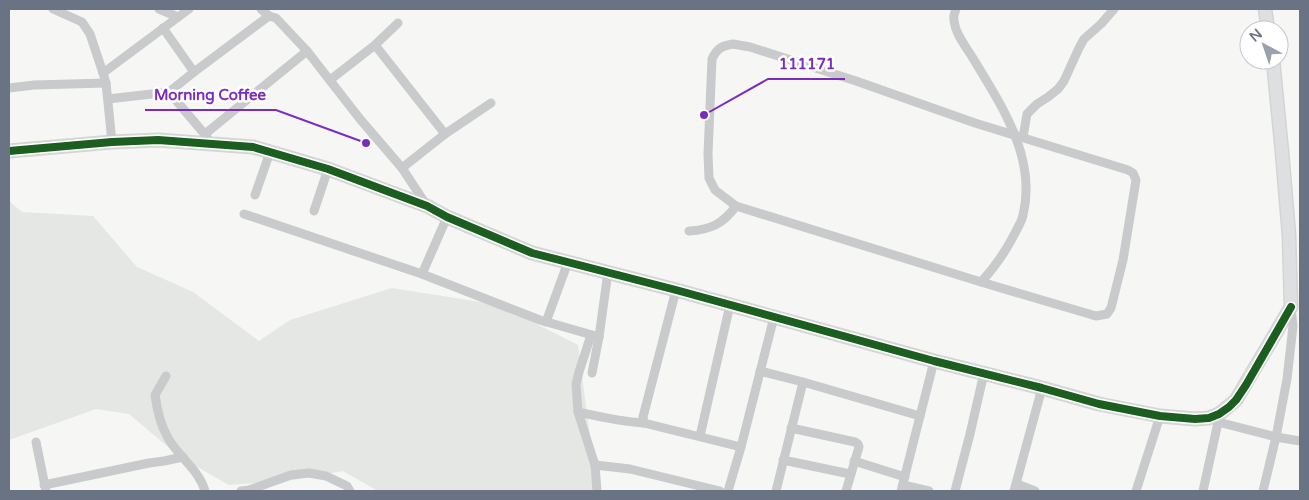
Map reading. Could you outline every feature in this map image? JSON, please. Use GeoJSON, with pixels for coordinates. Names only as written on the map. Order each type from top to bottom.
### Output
{"type":"FeatureCollection","features":[{"type":"Feature","properties":{"kind":"street"},"geometry":{"type":"LineString","coordinates":[[53,9],[82,22],[90,34],[106,83],[112,142]]}},
{"type":"Feature","properties":{"kind":"street"},"geometry":{"type":"LineString","coordinates":[[159,9],[178,18]]}},
{"type":"Feature","properties":{"kind":"street"},"geometry":{"type":"LineString","coordinates":[[103,72],[189,9]]}},
{"type":"Feature","properties":{"kind":"street"},"geometry":{"type":"LineString","coordinates":[[261,9],[269,16],[276,18],[307,51],[360,119],[402,168],[427,206]]}},
{"type":"Feature","properties":{"kind":"street"},"geometry":{"type":"LineString","coordinates":[[956,9],[954,19],[958,34],[1019,136],[1025,168],[1027,193],[1023,217],[995,267],[981,282]]}},
{"type":"Feature","properties":{"kind":"street"},"geometry":{"type":"LineString","coordinates":[[1019,136],[1026,114],[1061,85],[1084,39],[1102,24],[1114,9]]}},
{"type":"Feature","properties":{"kind":"street"},"geometry":{"type":"LineString","coordinates":[[108,99],[169,92],[269,16]]}},
{"type":"Feature","properties":{"kind":"street"},"geometry":{"type":"LineString","coordinates":[[330,80],[375,45],[398,23]]}},
{"type":"Feature","properties":{"kind":"street"},"geometry":{"type":"LineString","coordinates":[[163,28],[194,72]]}},
{"type":"Feature","properties":{"kind":"street"},"geometry":{"type":"LineString","coordinates":[[733,44],[750,48],[856,81],[975,123],[1019,136],[1133,173],[1136,180],[1123,260],[1111,308],[1107,314],[1096,316],[736,206],[715,190],[709,178],[708,154],[712,59],[716,50],[723,45],[733,44]]}},
{"type":"Feature","properties":{"kind":"street"},"geometry":{"type":"LineString","coordinates":[[375,45],[445,134]]}},
{"type":"Feature","properties":{"kind":"street"},"geometry":{"type":"LineString","coordinates":[[208,139],[307,51]]}},
{"type":"Feature","properties":{"kind":"street"},"geometry":{"type":"LineString","coordinates":[[1264,491],[1288,370],[1293,326],[1289,235],[1274,70]]}},
{"type":"Feature","properties":{"kind":"street"},"geometry":{"type":"LineString","coordinates":[[9,88],[34,85],[106,83]]}},
{"type":"Feature","properties":{"kind":"street"},"geometry":{"type":"LineString","coordinates":[[169,92],[208,139]]}},
{"type":"Feature","properties":{"kind":"street"},"geometry":{"type":"LineString","coordinates":[[402,168],[445,134],[491,103]]}},
{"type":"Feature","properties":{"kind":"street"},"geometry":{"type":"LineString","coordinates":[[9,151],[112,142],[208,139],[253,147],[328,169],[427,206],[447,217],[532,253],[1099,404],[1160,416],[1195,419],[1219,418],[1276,437],[1300,441]]}},
{"type":"Feature","properties":{"kind":"street"},"geometry":{"type":"LineString","coordinates":[[255,195],[270,152]]}},
{"type":"Feature","properties":{"kind":"street"},"geometry":{"type":"LineString","coordinates":[[314,212],[328,169]]}},
{"type":"Feature","properties":{"kind":"street"},"geometry":{"type":"LineString","coordinates":[[688,231],[712,227],[728,218],[736,206]]}},
{"type":"Feature","properties":{"kind":"street"},"geometry":{"type":"LineString","coordinates":[[244,214],[422,274],[546,322],[595,336]]}},
{"type":"Feature","properties":{"kind":"street"},"geometry":{"type":"LineString","coordinates":[[422,274],[447,217]]}},
{"type":"Feature","properties":{"kind":"street"},"geometry":{"type":"LineString","coordinates":[[546,322],[568,262]]}},
{"type":"Feature","properties":{"kind":"street"},"geometry":{"type":"LineString","coordinates":[[592,373],[595,336],[608,272]]}},
{"type":"Feature","properties":{"kind":"street"},"geometry":{"type":"LineString","coordinates":[[644,422],[643,417],[676,290]]}},
{"type":"Feature","properties":{"kind":"street"},"geometry":{"type":"LineString","coordinates":[[700,436],[730,305]]}},
{"type":"Feature","properties":{"kind":"street"},"geometry":{"type":"LineString","coordinates":[[1203,491],[1219,418],[1236,400],[1291,307]]}},
{"type":"Feature","properties":{"kind":"street"},"geometry":{"type":"LineString","coordinates":[[728,491],[774,317]]}},
{"type":"Feature","properties":{"kind":"street"},"geometry":{"type":"LineString","coordinates":[[595,336],[579,372],[576,384],[578,412],[595,464],[597,491]]}},
{"type":"Feature","properties":{"kind":"street"},"geometry":{"type":"LineString","coordinates":[[903,484],[934,361]]}},
{"type":"Feature","properties":{"kind":"street"},"geometry":{"type":"LineString","coordinates":[[760,372],[803,382],[920,416]]}},
{"type":"Feature","properties":{"kind":"street"},"geometry":{"type":"LineString","coordinates":[[955,491],[984,373]]}},
{"type":"Feature","properties":{"kind":"street"},"geometry":{"type":"LineString","coordinates":[[166,376],[155,394],[160,422],[167,438],[199,478],[205,491]]}},
{"type":"Feature","properties":{"kind":"street"},"geometry":{"type":"LineString","coordinates":[[776,491],[803,382]]}},
{"type":"Feature","properties":{"kind":"street"},"geometry":{"type":"LineString","coordinates":[[1035,491],[1015,488],[1042,388]]}},
{"type":"Feature","properties":{"kind":"street"},"geometry":{"type":"LineString","coordinates":[[578,412],[612,420],[644,422],[741,446]]}},
{"type":"Feature","properties":{"kind":"street"},"geometry":{"type":"LineString","coordinates":[[1136,491],[1160,416]]}},
{"type":"Feature","properties":{"kind":"street"},"geometry":{"type":"LineString","coordinates":[[791,428],[857,443],[859,447],[846,491]]}},
{"type":"Feature","properties":{"kind":"street"},"geometry":{"type":"LineString","coordinates":[[36,442],[45,488],[149,463],[183,457]]}},
{"type":"Feature","properties":{"kind":"street"},"geometry":{"type":"LineString","coordinates":[[784,460],[850,474]]}},
{"type":"Feature","properties":{"kind":"street"},"geometry":{"type":"LineString","coordinates":[[854,461],[903,484],[929,491]]}},
{"type":"Feature","properties":{"kind":"street"},"geometry":{"type":"LineString","coordinates":[[595,464],[630,469],[720,491]]}},
{"type":"Feature","properties":{"kind":"street"},"geometry":{"type":"LineString","coordinates":[[241,491],[291,475],[309,473],[326,476],[347,486],[350,491]]}},
{"type":"Feature","properties":{"kind":"shaded area"},"geometry":{"type":"Polygon","coordinates":[[[9,201],[22,212],[93,216],[137,267],[193,292],[259,341],[290,320],[392,288],[499,305],[578,345],[597,491],[378,491],[343,471],[293,480],[229,485],[180,457],[129,414],[96,409],[9,440],[9,201]]]}},
{"type":"Feature","properties":{"kind":"cycle path"},"geometry":{"type":"LineString","coordinates":[[9,151],[158,140],[253,147],[328,169],[427,206],[447,217],[532,253],[1099,404],[1160,416],[1195,419],[1209,418],[1229,407],[1246,385],[1291,307]]}},
{"type":"Feature","properties":{"kind":"place","name":"111171"},"geometry":{"type":"Point","coordinates":[704,115]}},
{"type":"Feature","properties":{"kind":"place","name":"Morning Coffee"},"geometry":{"type":"Point","coordinates":[366,143]}}]}
